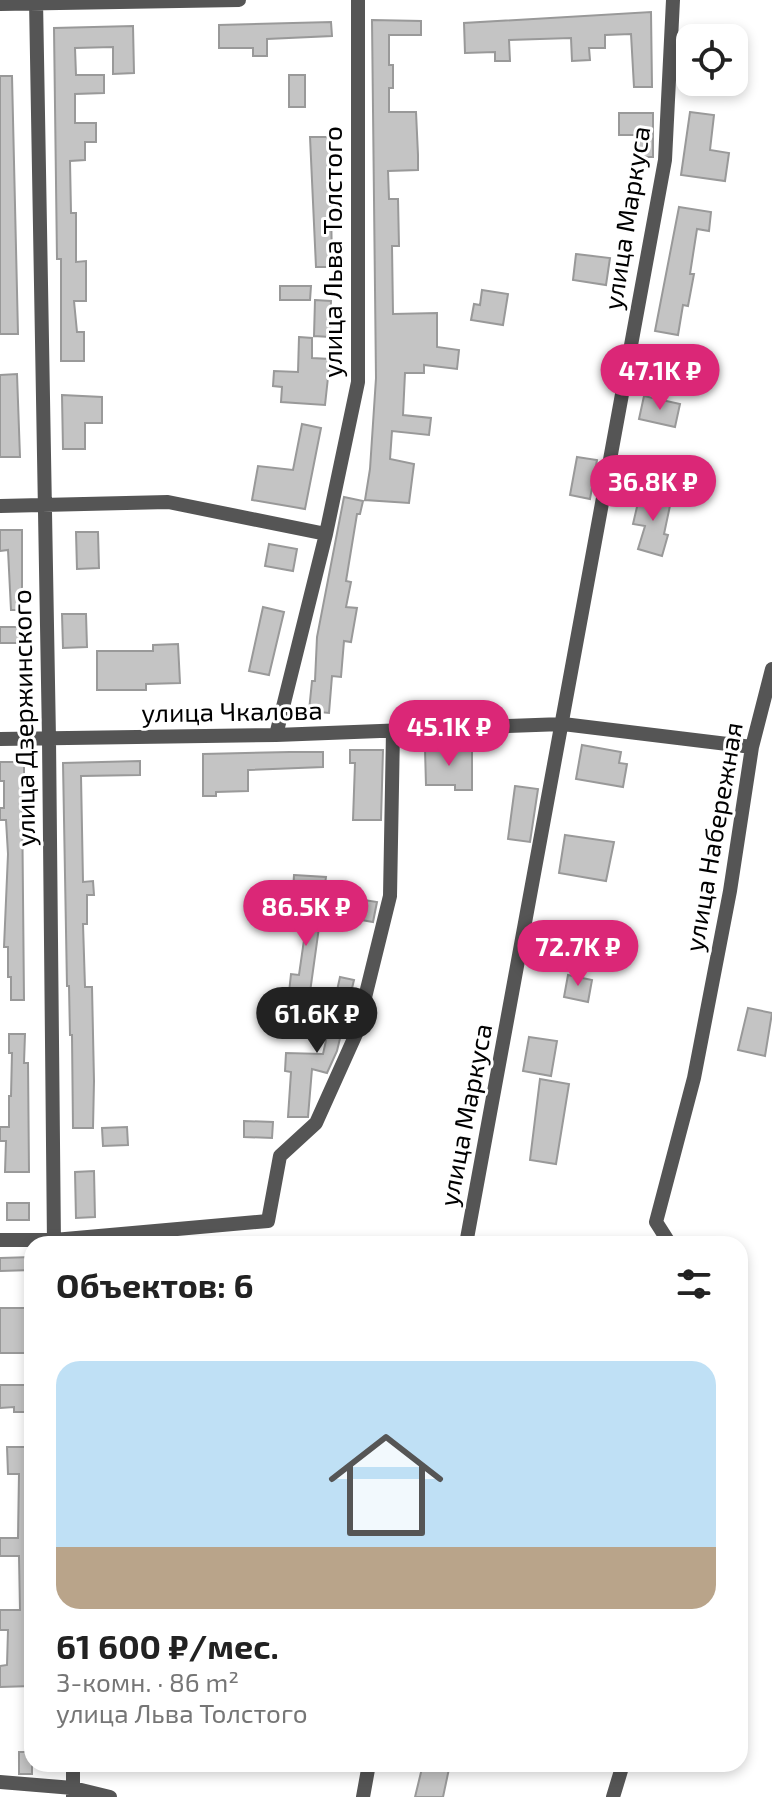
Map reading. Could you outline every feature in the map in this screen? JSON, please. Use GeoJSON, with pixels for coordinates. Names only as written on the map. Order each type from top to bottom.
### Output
{"type":"FeatureCollection","features":[{"type":"Feature","properties":{"kind":"street"},"geometry":{"type":"LineString","coordinates":[[0,4],[239,0]]}},
{"type":"Feature","properties":{"kind":"street","name":"улица Льва Толстого"},"geometry":{"type":"LineString","coordinates":[[276,735],[326,534],[358,382],[358,0]]}},
{"type":"Feature","properties":{"kind":"street","name":"улица Маркуса"},"geometry":{"type":"LineString","coordinates":[[467,1236],[665,160],[673,0]]}},
{"type":"Feature","properties":{"kind":"street","name":"улица Дзержинского"},"geometry":{"type":"LineString","coordinates":[[36,1],[54,1236]]}},
{"type":"Feature","properties":{"kind":"street"},"geometry":{"type":"LineString","coordinates":[[0,506],[168,502],[326,534]]}},
{"type":"Feature","properties":{"kind":"street","name":"улица Набережная"},"geometry":{"type":"LineString","coordinates":[[665,1236],[656,1222],[694,1078],[730,891],[752,747],[772,669]]}},
{"type":"Feature","properties":{"kind":"street","name":"улица Чкалова"},"geometry":{"type":"LineString","coordinates":[[0,739],[393,732],[563,724],[752,747]]}},
{"type":"Feature","properties":{"kind":"street"},"geometry":{"type":"LineString","coordinates":[[115,1236],[268,1221],[280,1156],[316,1123],[356,1034],[390,896],[393,732]]}},
{"type":"Feature","properties":{"kind":"street"},"geometry":{"type":"LineString","coordinates":[[0,1240],[24,1241]]}},
{"type":"Feature","properties":{"kind":"street"},"geometry":{"type":"LineString","coordinates":[[363,1797],[368,1772]]}},
{"type":"Feature","properties":{"kind":"street"},"geometry":{"type":"LineString","coordinates":[[613,1797],[621,1772]]}},
{"type":"Feature","properties":{"kind":"street"},"geometry":{"type":"LineString","coordinates":[[0,1782],[110,1797]]}},
{"type":"Feature","properties":{"kind":"building"},"geometry":{"type":"Polygon","coordinates":[[[651,12],[652,87],[634,87],[631,34],[605,35],[605,48],[589,48],[590,60],[572,61],[571,38],[509,40],[510,61],[495,61],[495,52],[465,53],[464,23],[651,12]]]}},
{"type":"Feature","properties":{"kind":"building"},"geometry":{"type":"Polygon","coordinates":[[[372,20],[421,21],[421,35],[389,35],[393,88],[389,88],[389,112],[416,112],[418,155],[418,170],[388,171],[389,199],[398,199],[399,246],[392,246],[393,314],[437,313],[437,347],[459,350],[457,369],[424,365],[424,373],[405,373],[403,415],[431,418],[429,435],[392,431],[390,459],[414,464],[409,503],[365,500],[376,378],[372,20]]]}},
{"type":"Feature","properties":{"kind":"building"},"geometry":{"type":"Polygon","coordinates":[[[331,22],[332,36],[267,39],[267,56],[253,56],[253,48],[219,48],[219,25],[331,22]]]}},
{"type":"Feature","properties":{"kind":"building"},"geometry":{"type":"Polygon","coordinates":[[[133,26],[134,73],[113,74],[113,47],[75,48],[76,75],[104,75],[104,93],[75,94],[75,123],[96,123],[96,142],[85,142],[85,160],[70,161],[71,213],[76,213],[76,262],[86,261],[86,301],[74,301],[77,332],[84,332],[84,361],[61,361],[54,28],[133,26]]]}},
{"type":"Feature","properties":{"kind":"building"},"geometry":{"type":"Polygon","coordinates":[[[289,75],[305,75],[305,107],[289,107],[289,75]]]}},
{"type":"Feature","properties":{"kind":"building"},"geometry":{"type":"Polygon","coordinates":[[[0,76],[12,76],[18,334],[0,334],[0,76]]]}},
{"type":"Feature","properties":{"kind":"building"},"geometry":{"type":"Polygon","coordinates":[[[690,112],[714,115],[710,150],[729,153],[725,181],[681,175],[690,112]]]}},
{"type":"Feature","properties":{"kind":"building"},"geometry":{"type":"Polygon","coordinates":[[[619,113],[653,113],[653,157],[637,157],[637,135],[619,135],[619,113]]]}},
{"type":"Feature","properties":{"kind":"building"},"geometry":{"type":"Polygon","coordinates":[[[310,137],[330,137],[332,267],[316,267],[310,137]]]}},
{"type":"Feature","properties":{"kind":"building"},"geometry":{"type":"Polygon","coordinates":[[[679,207],[711,212],[709,231],[697,229],[690,274],[694,274],[688,306],[683,305],[678,335],[655,331],[679,207]]]}},
{"type":"Feature","properties":{"kind":"building"},"geometry":{"type":"Polygon","coordinates":[[[576,254],[610,258],[606,285],[573,280],[576,254]]]}},
{"type":"Feature","properties":{"kind":"building"},"geometry":{"type":"Polygon","coordinates":[[[280,286],[311,286],[310,300],[280,300],[280,286]]]}},
{"type":"Feature","properties":{"kind":"building"},"geometry":{"type":"Polygon","coordinates":[[[482,290],[508,294],[503,325],[471,320],[474,304],[480,305],[482,290]]]}},
{"type":"Feature","properties":{"kind":"building"},"geometry":{"type":"Polygon","coordinates":[[[315,300],[331,301],[330,337],[314,336],[315,300]]]}},
{"type":"Feature","properties":{"kind":"building"},"geometry":{"type":"Polygon","coordinates":[[[299,337],[312,338],[312,358],[330,359],[325,405],[281,402],[282,387],[273,386],[274,371],[298,372],[299,337]]]}},
{"type":"Feature","properties":{"kind":"building"},"geometry":{"type":"Polygon","coordinates":[[[17,374],[20,457],[0,457],[0,375],[17,374]]]}},
{"type":"Feature","properties":{"kind":"building"},"geometry":{"type":"Polygon","coordinates":[[[62,395],[102,397],[102,423],[85,423],[85,449],[63,449],[62,395]]]}},
{"type":"Feature","properties":{"kind":"building"},"geometry":{"type":"Polygon","coordinates":[[[644,396],[680,404],[675,427],[639,419],[644,396]]]}},
{"type":"Feature","properties":{"kind":"building"},"geometry":{"type":"Polygon","coordinates":[[[302,424],[321,428],[305,509],[252,500],[258,466],[293,470],[302,424]]]}},
{"type":"Feature","properties":{"kind":"building"},"geometry":{"type":"Polygon","coordinates":[[[577,457],[597,460],[590,499],[570,495],[577,457]]]}},
{"type":"Feature","properties":{"kind":"building"},"geometry":{"type":"Polygon","coordinates":[[[640,494],[671,501],[664,534],[668,535],[662,556],[638,549],[645,526],[633,524],[640,494]]]}},
{"type":"Feature","properties":{"kind":"building"},"geometry":{"type":"Polygon","coordinates":[[[344,497],[363,501],[360,514],[357,514],[346,581],[351,582],[346,607],[357,608],[351,642],[344,641],[341,677],[332,676],[329,713],[309,711],[312,681],[315,681],[317,637],[344,497]]]}},
{"type":"Feature","properties":{"kind":"building"},"geometry":{"type":"Polygon","coordinates":[[[0,530],[22,530],[22,610],[11,610],[8,550],[0,551],[0,530]]]}},
{"type":"Feature","properties":{"kind":"building"},"geometry":{"type":"Polygon","coordinates":[[[76,532],[98,532],[99,568],[77,569],[76,532]]]}},
{"type":"Feature","properties":{"kind":"building"},"geometry":{"type":"Polygon","coordinates":[[[269,544],[297,549],[293,571],[265,566],[269,544]]]}},
{"type":"Feature","properties":{"kind":"building"},"geometry":{"type":"Polygon","coordinates":[[[263,607],[284,612],[269,675],[249,671],[263,607]]]}},
{"type":"Feature","properties":{"kind":"building"},"geometry":{"type":"Polygon","coordinates":[[[62,614],[86,614],[87,647],[63,648],[62,614]]]}},
{"type":"Feature","properties":{"kind":"building"},"geometry":{"type":"Polygon","coordinates":[[[0,627],[20,627],[19,643],[0,643],[0,627]]]}},
{"type":"Feature","properties":{"kind":"building"},"geometry":{"type":"Polygon","coordinates":[[[178,644],[180,683],[146,684],[146,690],[97,690],[97,651],[153,651],[153,645],[178,644]]]}},
{"type":"Feature","properties":{"kind":"building"},"geometry":{"type":"Polygon","coordinates":[[[582,745],[621,752],[619,763],[627,764],[623,787],[576,779],[582,745]]]}},
{"type":"Feature","properties":{"kind":"building"},"geometry":{"type":"Polygon","coordinates":[[[425,749],[472,749],[472,790],[455,790],[455,785],[426,785],[425,749]]]}},
{"type":"Feature","properties":{"kind":"building"},"geometry":{"type":"Polygon","coordinates":[[[350,750],[383,750],[381,820],[353,820],[355,763],[350,763],[350,750]]]}},
{"type":"Feature","properties":{"kind":"building"},"geometry":{"type":"Polygon","coordinates":[[[323,752],[323,767],[248,770],[248,791],[216,792],[216,796],[203,796],[203,754],[323,752]]]}},
{"type":"Feature","properties":{"kind":"building"},"geometry":{"type":"Polygon","coordinates":[[[140,761],[140,775],[81,776],[83,882],[93,881],[94,895],[87,895],[87,924],[83,924],[85,987],[92,987],[93,1128],[73,1128],[63,763],[140,761]]]}},
{"type":"Feature","properties":{"kind":"building"},"geometry":{"type":"Polygon","coordinates":[[[0,762],[24,762],[24,1000],[11,1000],[8,947],[4,947],[8,854],[6,820],[0,820],[0,808],[4,808],[4,781],[0,781],[0,762]]]}},
{"type":"Feature","properties":{"kind":"building"},"geometry":{"type":"Polygon","coordinates":[[[515,786],[538,789],[530,842],[508,839],[515,786]]]}},
{"type":"Feature","properties":{"kind":"building"},"geometry":{"type":"Polygon","coordinates":[[[565,835],[614,842],[606,881],[559,873],[565,835]]]}},
{"type":"Feature","properties":{"kind":"building"},"geometry":{"type":"Polygon","coordinates":[[[294,875],[326,877],[306,1021],[286,1020],[291,974],[299,975],[311,891],[293,891],[294,875]]]}},
{"type":"Feature","properties":{"kind":"building"},"geometry":{"type":"Polygon","coordinates":[[[364,900],[377,902],[373,922],[361,920],[364,900]]]}},
{"type":"Feature","properties":{"kind":"building"},"geometry":{"type":"Polygon","coordinates":[[[568,975],[592,980],[588,1002],[564,997],[568,975]]]}},
{"type":"Feature","properties":{"kind":"building"},"geometry":{"type":"Polygon","coordinates":[[[340,977],[354,980],[337,1051],[327,1073],[312,1069],[308,1117],[288,1117],[291,1072],[285,1071],[286,1053],[323,1054],[340,977]]]}},
{"type":"Feature","properties":{"kind":"building"},"geometry":{"type":"Polygon","coordinates":[[[748,1008],[772,1013],[765,1056],[738,1050],[748,1008]]]}},
{"type":"Feature","properties":{"kind":"building"},"geometry":{"type":"Polygon","coordinates":[[[9,1034],[25,1034],[29,1172],[5,1172],[6,1141],[0,1141],[0,1127],[9,1127],[12,1053],[9,1053],[9,1034]]]}},
{"type":"Feature","properties":{"kind":"building"},"geometry":{"type":"Polygon","coordinates":[[[529,1037],[557,1041],[551,1076],[523,1071],[529,1037]]]}},
{"type":"Feature","properties":{"kind":"building"},"geometry":{"type":"Polygon","coordinates":[[[540,1079],[569,1084],[556,1164],[530,1160],[540,1079]]]}},
{"type":"Feature","properties":{"kind":"building"},"geometry":{"type":"Polygon","coordinates":[[[244,1121],[273,1122],[272,1138],[244,1137],[244,1121]]]}},
{"type":"Feature","properties":{"kind":"building"},"geometry":{"type":"Polygon","coordinates":[[[127,1127],[128,1145],[103,1146],[102,1128],[127,1127]]]}},
{"type":"Feature","properties":{"kind":"building"},"geometry":{"type":"Polygon","coordinates":[[[94,1171],[95,1217],[76,1218],[75,1172],[94,1171]]]}},
{"type":"Feature","properties":{"kind":"building"},"geometry":{"type":"Polygon","coordinates":[[[7,1203],[29,1203],[29,1220],[7,1220],[7,1203]]]}},
{"type":"Feature","properties":{"kind":"building"},"geometry":{"type":"Polygon","coordinates":[[[24,1257],[24,1270],[0,1271],[0,1258],[24,1257]]]}},
{"type":"Feature","properties":{"kind":"building"},"geometry":{"type":"Polygon","coordinates":[[[0,1308],[24,1308],[24,1353],[0,1353],[0,1308]]]}},
{"type":"Feature","properties":{"kind":"building"},"geometry":{"type":"Polygon","coordinates":[[[0,1385],[24,1385],[24,1412],[14,1412],[14,1407],[0,1408],[0,1385]]]}},
{"type":"Feature","properties":{"kind":"building"},"geometry":{"type":"Polygon","coordinates":[[[7,1447],[24,1447],[24,1686],[0,1687],[0,1666],[7,1665],[8,1630],[0,1630],[0,1610],[20,1610],[19,1556],[0,1556],[0,1538],[18,1538],[19,1474],[8,1474],[7,1447]]]}},
{"type":"Feature","properties":{"kind":"building"},"geometry":{"type":"Polygon","coordinates":[[[19,1752],[24,1752],[24,1772],[32,1774],[19,1774],[19,1752]]]}},
{"type":"Feature","properties":{"kind":"building"},"geometry":{"type":"Polygon","coordinates":[[[421,1772],[448,1772],[443,1797],[415,1797],[421,1772]]]}}]}
